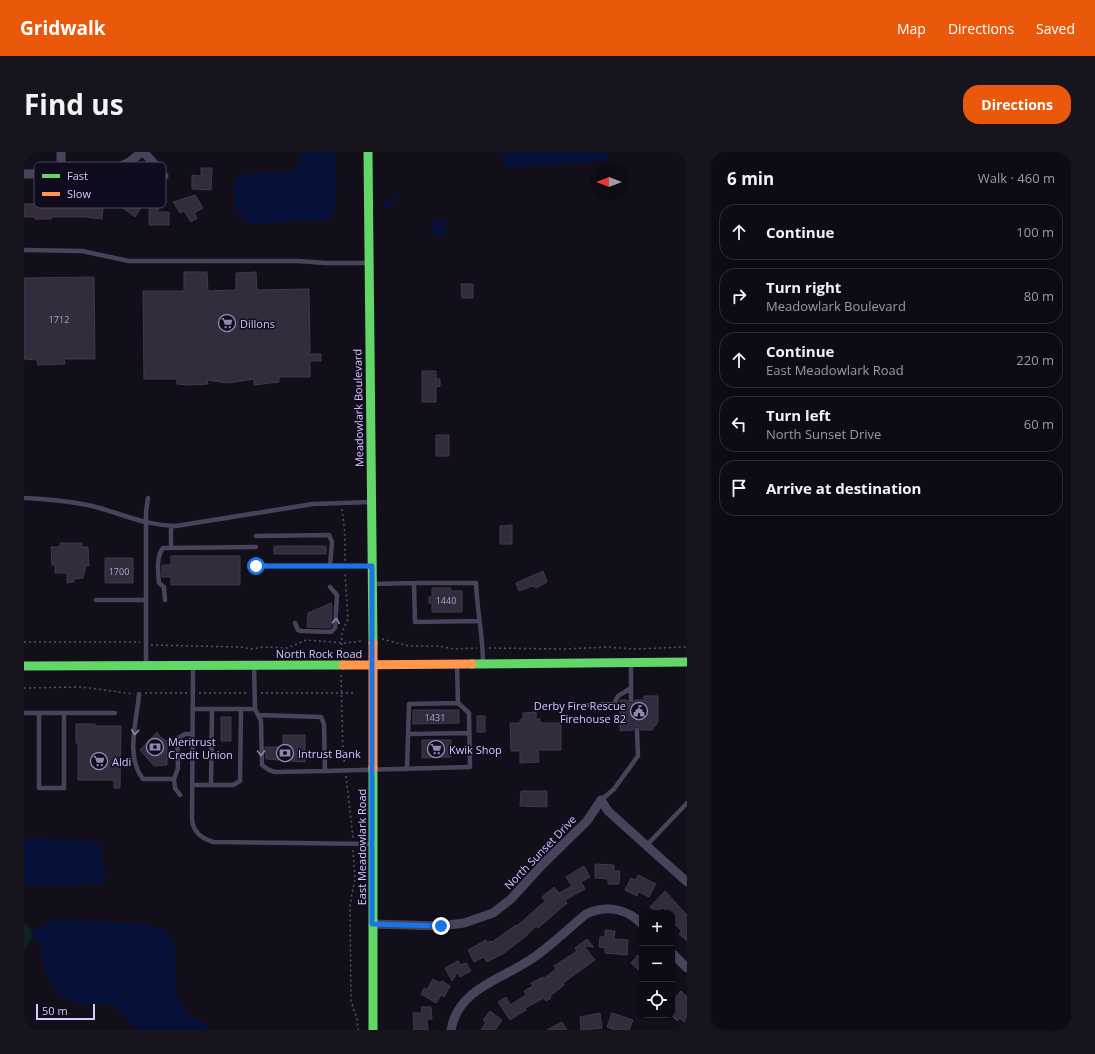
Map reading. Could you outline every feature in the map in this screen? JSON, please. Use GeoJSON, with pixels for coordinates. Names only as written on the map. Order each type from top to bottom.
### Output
{"type":"FeatureCollection","features":[{"type":"Feature","properties":{"kind":"main road","name":"Meadowlark Boulevard"},"geometry":{"type":"LineString","coordinates":[[368,152],[373,665]]}},
{"type":"Feature","properties":{"kind":"main road","name":"North Rock Road"},"geometry":{"type":"LineString","coordinates":[[24,666],[254,666],[687,662]]}},
{"type":"Feature","properties":{"kind":"main road","name":"East Meadowlark Road"},"geometry":{"type":"LineString","coordinates":[[373,665],[373,1030]]}},
{"type":"Feature","properties":{"kind":"street"},"geometry":{"type":"LineString","coordinates":[[129,162],[143,152],[152,162]]}},
{"type":"Feature","properties":{"kind":"street"},"geometry":{"type":"LineString","coordinates":[[601,800],[608,811],[687,882]]}},
{"type":"Feature","properties":{"kind":"street","name":"North Sunset Drive"},"geometry":{"type":"LineString","coordinates":[[372,924],[441,926],[464,923],[493,913],[511,899],[587,821],[601,800]]}},
{"type":"Feature","properties":{"kind":"street"},"geometry":{"type":"LineString","coordinates":[[451,1030],[458,1009],[470,996],[486,984],[522,966],[586,914],[594,910],[614,909],[629,913],[639,921]]}},
{"type":"Feature","properties":{"kind":"street"},"geometry":{"type":"LineString","coordinates":[[675,956],[687,968]]}},
{"type":"Feature","properties":{"kind":"lane"},"geometry":{"type":"LineString","coordinates":[[24,250],[82,251],[129,261],[299,261],[325,263],[369,263]]}},
{"type":"Feature","properties":{"kind":"lane"},"geometry":{"type":"LineString","coordinates":[[24,498],[92,506],[146,523],[171,526],[194,525],[313,504],[371,502]]}},
{"type":"Feature","properties":{"kind":"lane"},"geometry":{"type":"LineString","coordinates":[[146,666],[146,512],[148,498]]}},
{"type":"Feature","properties":{"kind":"lane"},"geometry":{"type":"LineString","coordinates":[[171,526],[171,548]]}},
{"type":"Feature","properties":{"kind":"lane"},"geometry":{"type":"LineString","coordinates":[[256,536],[329,536],[332,542],[330,566]]}},
{"type":"Feature","properties":{"kind":"lane"},"geometry":{"type":"LineString","coordinates":[[164,600],[164,586],[159,583],[159,559],[163,548],[256,547]]}},
{"type":"Feature","properties":{"kind":"lane"},"geometry":{"type":"LineString","coordinates":[[256,566],[372,566]]}},
{"type":"Feature","properties":{"kind":"lane"},"geometry":{"type":"LineString","coordinates":[[414,583],[415,622],[479,621]]}},
{"type":"Feature","properties":{"kind":"lane"},"geometry":{"type":"LineString","coordinates":[[372,584],[476,583],[484,664]]}},
{"type":"Feature","properties":{"kind":"lane"},"geometry":{"type":"LineString","coordinates":[[295,623],[298,630],[302,632],[331,632],[336,628],[337,594],[330,587]]}},
{"type":"Feature","properties":{"kind":"lane"},"geometry":{"type":"LineString","coordinates":[[96,600],[145,600]]}},
{"type":"Feature","properties":{"kind":"lane"},"geometry":{"type":"LineString","coordinates":[[631,662],[631,700]]}},
{"type":"Feature","properties":{"kind":"lane"},"geometry":{"type":"LineString","coordinates":[[458,664],[458,703]]}},
{"type":"Feature","properties":{"kind":"lane"},"geometry":{"type":"LineString","coordinates":[[193,666],[192,785],[193,825],[197,834],[213,842],[353,845],[373,844]]}},
{"type":"Feature","properties":{"kind":"lane"},"geometry":{"type":"LineString","coordinates":[[254,666],[255,709],[261,728],[261,762],[265,768],[282,772],[346,771],[470,767],[469,713],[458,703],[409,704],[407,769]]}},
{"type":"Feature","properties":{"kind":"lane"},"geometry":{"type":"LineString","coordinates":[[573,706],[614,704],[618,696],[631,688]]}},
{"type":"Feature","properties":{"kind":"lane"},"geometry":{"type":"LineString","coordinates":[[140,694],[134,732],[136,770],[143,779],[174,779]]}},
{"type":"Feature","properties":{"kind":"lane"},"geometry":{"type":"LineString","coordinates":[[193,709],[255,709]]}},
{"type":"Feature","properties":{"kind":"lane"},"geometry":{"type":"LineString","coordinates":[[211,785],[212,709]]}},
{"type":"Feature","properties":{"kind":"lane"},"geometry":{"type":"LineString","coordinates":[[192,785],[233,785],[240,781],[241,709]]}},
{"type":"Feature","properties":{"kind":"lane"},"geometry":{"type":"LineString","coordinates":[[24,713],[115,713]]}},
{"type":"Feature","properties":{"kind":"lane"},"geometry":{"type":"LineString","coordinates":[[39,713],[39,788],[64,788],[64,713]]}},
{"type":"Feature","properties":{"kind":"lane"},"geometry":{"type":"LineString","coordinates":[[258,715],[322,717],[324,724],[325,771]]}},
{"type":"Feature","properties":{"kind":"lane"},"geometry":{"type":"LineString","coordinates":[[601,800],[614,790],[638,756],[637,730]]}},
{"type":"Feature","properties":{"kind":"lane"},"geometry":{"type":"LineString","coordinates":[[408,734],[469,733]]}},
{"type":"Feature","properties":{"kind":"lane"},"geometry":{"type":"LineString","coordinates":[[180,795],[175,788],[174,779],[178,768],[177,739],[185,734],[192,734]]}},
{"type":"Feature","properties":{"kind":"lane"},"geometry":{"type":"LineString","coordinates":[[647,845],[687,803]]}},
{"type":"Feature","properties":{"kind":"path"},"geometry":{"type":"LineString","coordinates":[[342,509],[345,559]]}},
{"type":"Feature","properties":{"kind":"path"},"geometry":{"type":"LineString","coordinates":[[341,649],[342,632],[348,619],[345,570]]}},
{"type":"Feature","properties":{"kind":"path"},"geometry":{"type":"LineString","coordinates":[[381,639],[409,646],[439,646],[454,649],[565,649],[608,647],[632,649],[687,647]]}},
{"type":"Feature","properties":{"kind":"path"},"geometry":{"type":"LineString","coordinates":[[153,645],[241,647],[251,649],[264,647],[287,648],[306,640],[356,642]]}},
{"type":"Feature","properties":{"kind":"path"},"geometry":{"type":"LineString","coordinates":[[24,642],[135,642]]}},
{"type":"Feature","properties":{"kind":"path"},"geometry":{"type":"LineString","coordinates":[[341,682],[343,754],[346,771],[355,879],[350,904],[351,1002],[357,1019],[358,1030]]}},
{"type":"Feature","properties":{"kind":"green space"},"geometry":{"type":"Polygon","coordinates":[[[24,923],[34,932],[24,952],[24,923]]]}},
{"type":"Feature","properties":{"kind":"shaded area"},"geometry":{"type":"Polygon","coordinates":[[[300,152],[335,152],[337,189],[333,216],[325,220],[254,224],[245,222],[235,210],[234,181],[239,177],[253,173],[289,172],[296,170],[300,152]]]}},
{"type":"Feature","properties":{"kind":"shaded area"},"geometry":{"type":"Polygon","coordinates":[[[506,152],[609,152],[605,161],[509,168],[505,166],[500,154],[506,152]]]}},
{"type":"Feature","properties":{"kind":"shaded area"},"geometry":{"type":"Polygon","coordinates":[[[397,190],[398,195],[387,210],[383,206],[386,200],[391,201],[397,190]]]}},
{"type":"Feature","properties":{"kind":"shaded area"},"geometry":{"type":"Polygon","coordinates":[[[432,221],[445,221],[447,236],[435,236],[431,230],[432,221]]]}},
{"type":"Feature","properties":{"kind":"shaded area"},"geometry":{"type":"Polygon","coordinates":[[[24,838],[98,841],[106,878],[102,884],[24,885],[24,838]]]}},
{"type":"Feature","properties":{"kind":"shaded area"},"geometry":{"type":"Polygon","coordinates":[[[56,919],[144,924],[166,930],[175,947],[177,999],[187,1013],[213,1030],[138,1030],[113,1004],[85,1004],[66,999],[52,986],[42,959],[40,945],[31,932],[56,919]]]}},
{"type":"Feature","properties":{"kind":"building"},"geometry":{"type":"Polygon","coordinates":[[[201,168],[212,168],[211,190],[192,189],[192,175],[201,176],[201,168]]]}},
{"type":"Feature","properties":{"kind":"building"},"geometry":{"type":"Polygon","coordinates":[[[195,195],[203,208],[194,213],[197,218],[191,222],[184,211],[180,213],[173,202],[195,195]]]}},
{"type":"Feature","properties":{"kind":"building"},"geometry":{"type":"Polygon","coordinates":[[[24,204],[34,204],[34,208],[103,208],[102,219],[85,217],[51,217],[51,219],[35,219],[35,217],[24,217],[24,204]]]}},
{"type":"Feature","properties":{"kind":"building"},"geometry":{"type":"Polygon","coordinates":[[[123,208],[141,208],[135,217],[123,208]]]}},
{"type":"Feature","properties":{"kind":"building"},"geometry":{"type":"Polygon","coordinates":[[[149,208],[158,208],[158,212],[169,212],[169,225],[149,225],[149,208]]]}},
{"type":"Feature","properties":{"kind":"building","name":"Dillons"},"geometry":{"type":"Polygon","coordinates":[[[184,272],[207,272],[208,291],[236,290],[236,273],[256,272],[257,290],[309,289],[310,354],[321,354],[321,361],[310,361],[310,377],[279,377],[279,382],[254,385],[254,379],[227,383],[207,380],[208,384],[189,385],[177,384],[177,379],[144,379],[143,291],[184,291],[184,272]]]}},
{"type":"Feature","properties":{"kind":"building"},"geometry":{"type":"Polygon","coordinates":[[[94,277],[95,359],[64,359],[65,364],[38,365],[37,360],[24,359],[24,278],[94,277]]]}},
{"type":"Feature","properties":{"kind":"building"},"geometry":{"type":"Polygon","coordinates":[[[461,284],[473,284],[473,298],[462,298],[461,284]]]}},
{"type":"Feature","properties":{"kind":"building"},"geometry":{"type":"Polygon","coordinates":[[[422,371],[436,371],[436,379],[440,379],[440,386],[436,387],[436,402],[422,402],[422,371]]]}},
{"type":"Feature","properties":{"kind":"building"},"geometry":{"type":"Polygon","coordinates":[[[436,435],[449,435],[449,456],[436,456],[436,435]]]}},
{"type":"Feature","properties":{"kind":"building"},"geometry":{"type":"Polygon","coordinates":[[[512,525],[512,544],[500,544],[500,526],[512,525]]]}},
{"type":"Feature","properties":{"kind":"building"},"geometry":{"type":"Polygon","coordinates":[[[60,543],[82,543],[82,547],[88,547],[89,566],[86,566],[83,578],[74,579],[74,582],[67,583],[67,573],[55,573],[55,565],[52,565],[51,547],[60,547],[60,543]]]}},
{"type":"Feature","properties":{"kind":"building"},"geometry":{"type":"Polygon","coordinates":[[[274,546],[326,546],[326,554],[274,554],[274,546]]]}},
{"type":"Feature","properties":{"kind":"building"},"geometry":{"type":"Polygon","coordinates":[[[171,556],[240,556],[240,585],[171,585],[171,577],[162,577],[162,565],[171,565],[171,556]]]}},
{"type":"Feature","properties":{"kind":"building"},"geometry":{"type":"Polygon","coordinates":[[[105,558],[133,558],[133,583],[105,583],[105,558]]]}},
{"type":"Feature","properties":{"kind":"building"},"geometry":{"type":"Polygon","coordinates":[[[543,571],[547,582],[536,588],[533,586],[519,591],[516,583],[543,571]]]}},
{"type":"Feature","properties":{"kind":"building"},"geometry":{"type":"Polygon","coordinates":[[[432,588],[451,588],[451,591],[462,591],[462,612],[432,612],[432,603],[429,603],[429,597],[432,597],[432,588]]]}},
{"type":"Feature","properties":{"kind":"building"},"geometry":{"type":"Polygon","coordinates":[[[331,603],[330,628],[307,627],[308,613],[331,603]]]}},
{"type":"Feature","properties":{"kind":"building","name":"Derby Fire Rescue Firehouse 82"},"geometry":{"type":"Polygon","coordinates":[[[644,696],[658,696],[658,722],[652,730],[641,730],[637,726],[633,730],[620,731],[620,700],[627,700],[631,704],[635,700],[644,700],[644,696]]]}},
{"type":"Feature","properties":{"kind":"building","name":"Kwik Shop"},"geometry":{"type":"Polygon","coordinates":[[[413,710],[459,710],[459,723],[413,724],[413,710]]]}},
{"type":"Feature","properties":{"kind":"building"},"geometry":{"type":"Polygon","coordinates":[[[536,712],[536,719],[540,719],[540,723],[561,723],[561,750],[538,750],[539,762],[520,763],[520,751],[511,751],[510,723],[520,723],[520,720],[523,719],[523,713],[536,712]]]}},
{"type":"Feature","properties":{"kind":"building"},"geometry":{"type":"Polygon","coordinates":[[[477,716],[485,716],[485,732],[477,732],[477,716]]]}},
{"type":"Feature","properties":{"kind":"building"},"geometry":{"type":"Polygon","coordinates":[[[221,717],[231,717],[231,741],[221,741],[221,717]]]}},
{"type":"Feature","properties":{"kind":"building","name":"Aldi"},"geometry":{"type":"Polygon","coordinates":[[[76,724],[121,726],[120,788],[114,788],[114,780],[78,780],[78,743],[76,743],[76,724]]]}},
{"type":"Feature","properties":{"kind":"building","name":"Meritrust Credit Union"},"geometry":{"type":"Polygon","coordinates":[[[157,732],[160,737],[167,741],[167,765],[154,766],[140,750],[157,732]]]}},
{"type":"Feature","properties":{"kind":"building","name":"Intrust Bank"},"geometry":{"type":"Polygon","coordinates":[[[283,735],[305,735],[305,762],[266,759],[265,747],[283,747],[283,735]]]}},
{"type":"Feature","properties":{"kind":"building","name":"Kwik Shop"},"geometry":{"type":"Polygon","coordinates":[[[422,740],[451,740],[451,757],[422,758],[422,740]]]}},
{"type":"Feature","properties":{"kind":"building"},"geometry":{"type":"Polygon","coordinates":[[[521,791],[547,791],[547,807],[520,806],[521,791]]]}},
{"type":"Feature","properties":{"kind":"building"},"geometry":{"type":"Polygon","coordinates":[[[595,864],[614,865],[614,871],[620,871],[619,884],[608,884],[608,879],[595,878],[595,864]]]}},
{"type":"Feature","properties":{"kind":"building"},"geometry":{"type":"Polygon","coordinates":[[[584,866],[590,877],[581,882],[585,889],[565,900],[567,903],[538,928],[536,926],[525,937],[504,953],[487,962],[484,957],[474,962],[468,950],[486,940],[487,943],[492,942],[516,925],[517,926],[545,901],[542,897],[554,887],[559,893],[572,886],[566,877],[584,866]]]}},
{"type":"Feature","properties":{"kind":"building"},"geometry":{"type":"Polygon","coordinates":[[[638,875],[656,884],[649,897],[639,892],[637,896],[625,890],[631,878],[635,880],[638,875]]]}},
{"type":"Feature","properties":{"kind":"building"},"geometry":{"type":"Polygon","coordinates":[[[665,891],[687,915],[687,941],[679,934],[682,931],[675,925],[675,910],[665,910],[663,908],[661,910],[654,910],[650,907],[665,891]]]}},
{"type":"Feature","properties":{"kind":"building"},"geometry":{"type":"Polygon","coordinates":[[[605,930],[615,931],[614,939],[628,940],[627,955],[605,953],[605,948],[599,947],[600,937],[605,937],[605,930]]]}},
{"type":"Feature","properties":{"kind":"building"},"geometry":{"type":"Polygon","coordinates":[[[587,939],[594,947],[584,946],[595,960],[563,983],[564,985],[550,996],[551,998],[546,1001],[544,998],[525,1008],[526,1010],[510,1020],[498,1002],[506,997],[510,1005],[526,995],[524,991],[533,986],[531,983],[543,977],[543,979],[556,969],[554,966],[577,951],[575,948],[587,939]]]}},
{"type":"Feature","properties":{"kind":"building"},"geometry":{"type":"Polygon","coordinates":[[[638,955],[639,956],[639,970],[631,963],[638,955]]]}},
{"type":"Feature","properties":{"kind":"building"},"geometry":{"type":"Polygon","coordinates":[[[458,961],[461,965],[466,963],[471,971],[460,977],[458,972],[452,981],[445,968],[458,961]]]}},
{"type":"Feature","properties":{"kind":"building"},"geometry":{"type":"Polygon","coordinates":[[[433,979],[440,983],[442,981],[450,986],[444,997],[441,995],[436,1003],[421,994],[424,988],[427,990],[433,979]]]}},
{"type":"Feature","properties":{"kind":"building"},"geometry":{"type":"Polygon","coordinates":[[[681,991],[687,997],[687,1025],[680,1018],[677,1021],[674,1018],[675,998],[681,991]]]}},
{"type":"Feature","properties":{"kind":"building"},"geometry":{"type":"Polygon","coordinates":[[[421,1007],[431,1007],[432,1019],[427,1019],[428,1030],[414,1030],[413,1013],[422,1013],[421,1007]]]}},
{"type":"Feature","properties":{"kind":"building"},"geometry":{"type":"Polygon","coordinates":[[[490,1011],[502,1020],[495,1030],[481,1030],[486,1022],[483,1020],[490,1011]]]}},
{"type":"Feature","properties":{"kind":"building"},"geometry":{"type":"Polygon","coordinates":[[[600,1013],[602,1028],[581,1030],[580,1017],[600,1013]]]}},
{"type":"Feature","properties":{"kind":"building"},"geometry":{"type":"Polygon","coordinates":[[[612,1013],[633,1020],[629,1030],[615,1030],[607,1027],[612,1013]]]}},
{"type":"Feature","properties":{"kind":"building"},"geometry":{"type":"Polygon","coordinates":[[[562,1022],[567,1030],[547,1030],[562,1022]]]}},
{"type":"Feature","properties":{"kind":"traffic: fast"},"geometry":{"type":"LineString","coordinates":[[368,152],[373,643]]}},
{"type":"Feature","properties":{"kind":"traffic: fast"},"geometry":{"type":"LineString","coordinates":[[472,664],[687,662]]}},
{"type":"Feature","properties":{"kind":"traffic: fast"},"geometry":{"type":"LineString","coordinates":[[24,666],[343,665]]}},
{"type":"Feature","properties":{"kind":"traffic: fast"},"geometry":{"type":"LineString","coordinates":[[373,768],[373,1030]]}},
{"type":"Feature","properties":{"kind":"traffic: slow"},"geometry":{"type":"LineString","coordinates":[[373,643],[373,768]]}},
{"type":"Feature","properties":{"kind":"traffic: slow"},"geometry":{"type":"LineString","coordinates":[[343,665],[472,664]]}},
{"type":"Feature","properties":{"kind":"place","name":"Dillons"},"geometry":{"type":"Point","coordinates":[227,323]}},
{"type":"Feature","properties":{"kind":"place","name":"Derby Fire Rescue Firehouse 82"},"geometry":{"type":"Point","coordinates":[639,711]}},
{"type":"Feature","properties":{"kind":"place","name":"Meritrust Credit Union"},"geometry":{"type":"Point","coordinates":[155,747]}},
{"type":"Feature","properties":{"kind":"place","name":"Kwik Shop"},"geometry":{"type":"Point","coordinates":[436,749]}},
{"type":"Feature","properties":{"kind":"place","name":"Intrust Bank"},"geometry":{"type":"Point","coordinates":[285,753]}},
{"type":"Feature","properties":{"kind":"place","name":"Aldi"},"geometry":{"type":"Point","coordinates":[99,761]}},
{"type":"Feature","properties":{"kind":"route"},"geometry":{"type":"LineString","coordinates":[[256,566],[372,566],[372,924],[441,926]]}}]}
